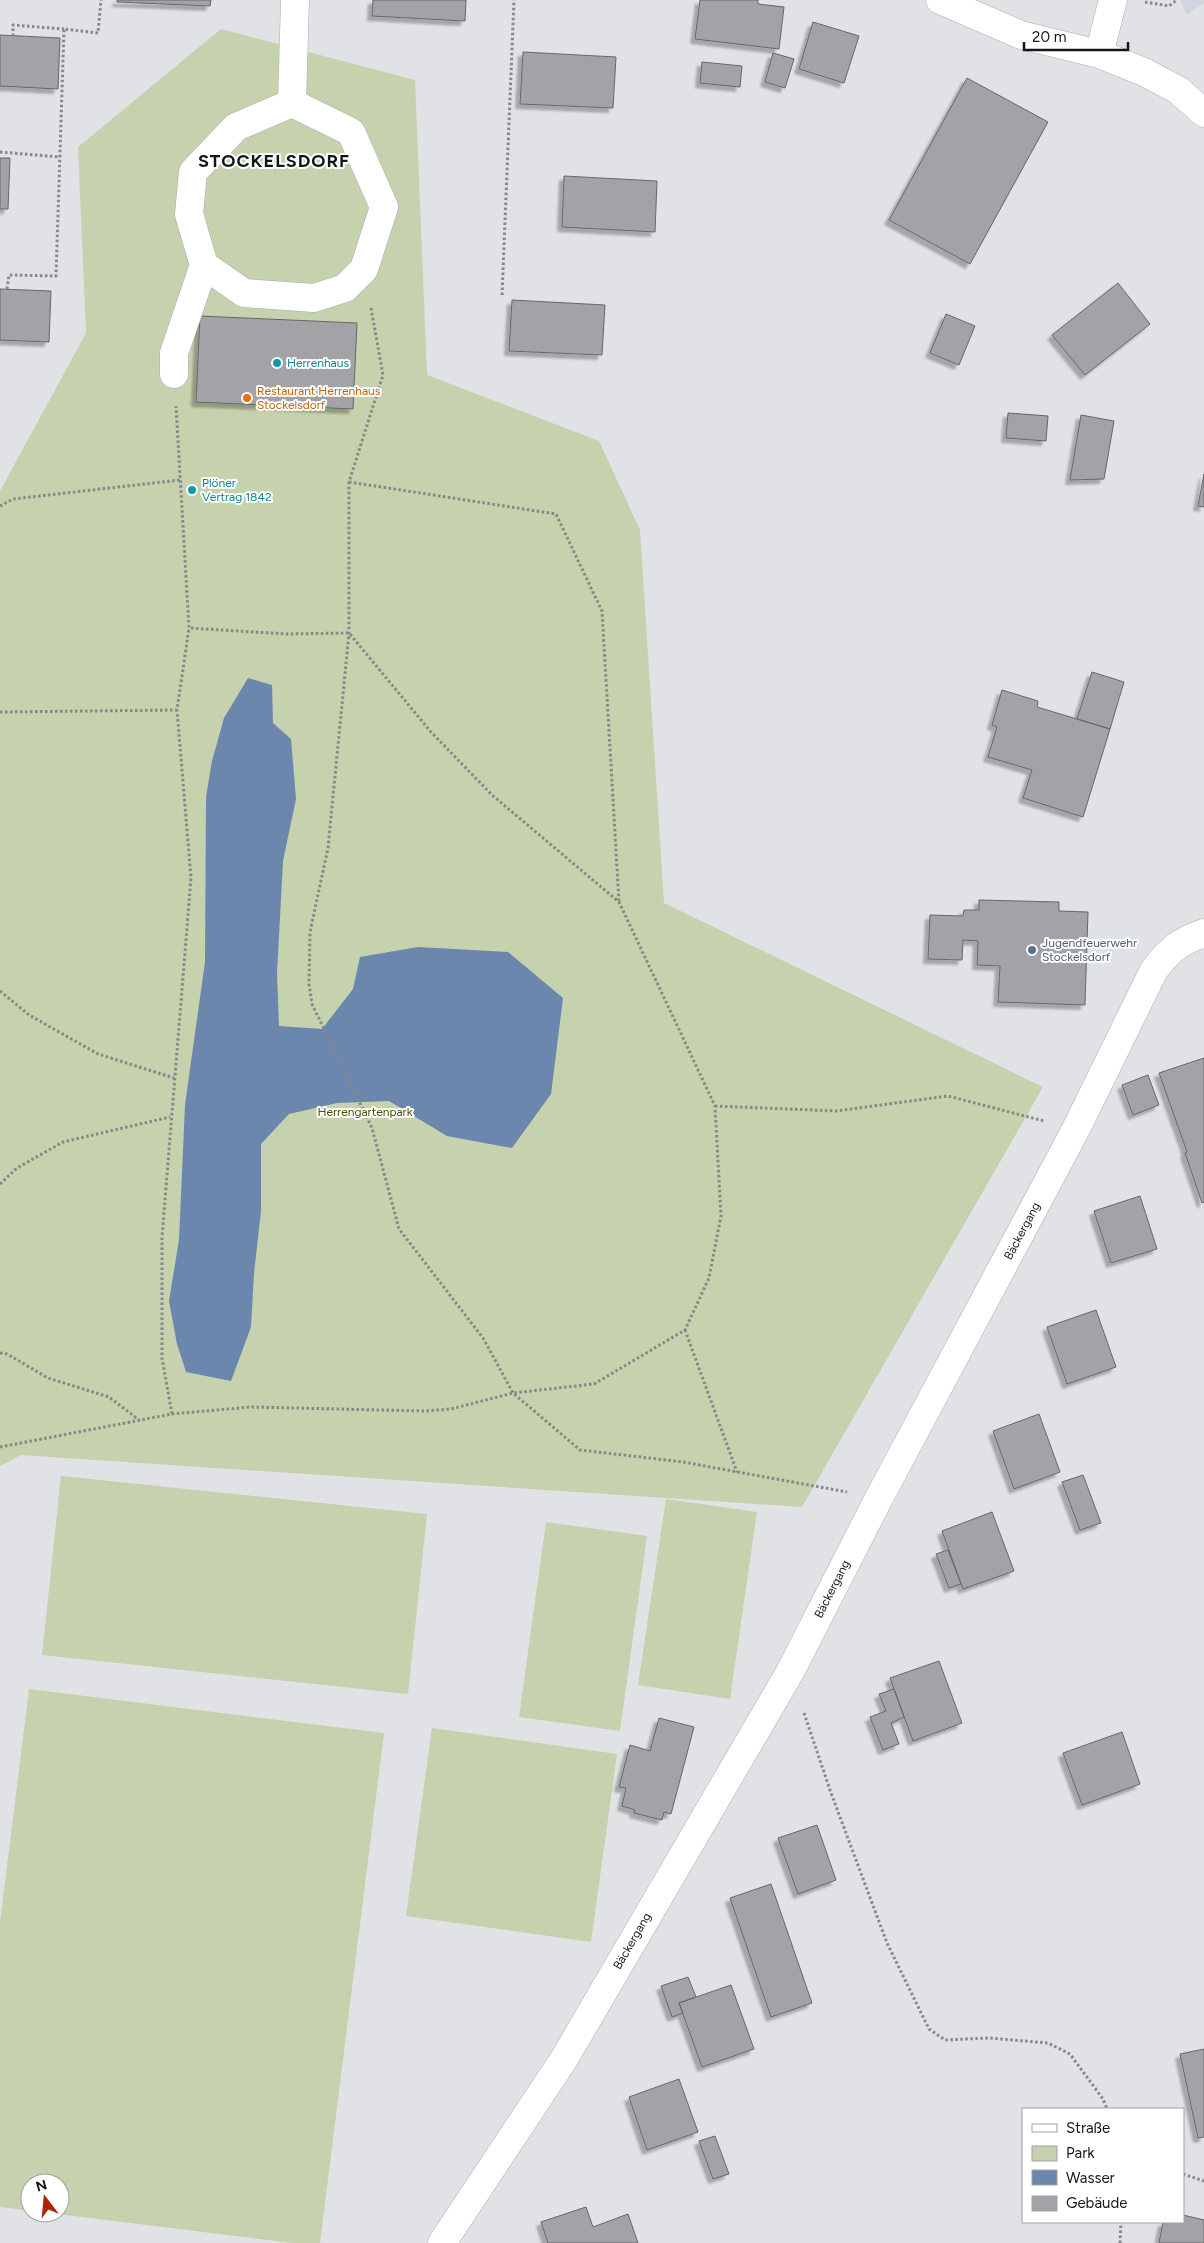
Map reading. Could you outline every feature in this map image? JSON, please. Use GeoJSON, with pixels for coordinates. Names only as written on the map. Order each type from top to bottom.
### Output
{"type":"FeatureCollection","features":[{"type":"Feature","properties":{"kind":"street"},"geometry":{"type":"LineString","coordinates":[[292,103],[295,0]]}},
{"type":"Feature","properties":{"kind":"street"},"geometry":{"type":"LineString","coordinates":[[940,0],[1021,34],[1099,54],[1144,72],[1178,90],[1204,113]]}},
{"type":"Feature","properties":{"kind":"street"},"geometry":{"type":"LineString","coordinates":[[1099,54],[1113,0]]}},
{"type":"Feature","properties":{"kind":"street"},"geometry":{"type":"LineString","coordinates":[[174,374],[174,353],[204,265],[189,214],[193,172],[236,127],[292,103],[351,132],[384,207],[364,269],[345,288],[314,298],[244,293],[204,265]]}},
{"type":"Feature","properties":{"kind":"street","name":"Bäckergang"},"geometry":{"type":"LineString","coordinates":[[442,2243],[564,2059],[790,1672],[1076,1129],[1154,970],[1167,953],[1183,940],[1204,933]]}},
{"type":"Feature","properties":{"kind":"path"},"geometry":{"type":"LineString","coordinates":[[13,36],[13,25],[98,33],[101,0]]}},
{"type":"Feature","properties":{"kind":"path"},"geometry":{"type":"LineString","coordinates":[[502,294],[514,0]]}},
{"type":"Feature","properties":{"kind":"path"},"geometry":{"type":"LineString","coordinates":[[1141,2],[1169,6],[1177,0]]}},
{"type":"Feature","properties":{"kind":"path"},"geometry":{"type":"LineString","coordinates":[[7,289],[9,275],[56,276],[64,29]]}},
{"type":"Feature","properties":{"kind":"path"},"geometry":{"type":"LineString","coordinates":[[0,152],[60,157]]}},
{"type":"Feature","properties":{"kind":"path"},"geometry":{"type":"LineString","coordinates":[[364,269],[383,375],[349,482],[349,633],[328,848],[310,932],[309,984],[312,1004],[372,1128],[399,1229],[483,1338],[513,1394],[580,1450],[683,1462],[880,1498]]}},
{"type":"Feature","properties":{"kind":"path"},"geometry":{"type":"LineString","coordinates":[[172,1414],[162,1358],[162,1237],[170,1117],[191,878],[177,710],[189,628],[174,374]]}},
{"type":"Feature","properties":{"kind":"path"},"geometry":{"type":"LineString","coordinates":[[0,506],[13,499],[180,480]]}},
{"type":"Feature","properties":{"kind":"path"},"geometry":{"type":"LineString","coordinates":[[0,1447],[172,1414],[250,1407],[425,1411],[451,1409],[513,1394],[594,1384],[685,1330],[709,1278],[721,1216],[715,1106],[619,902],[602,611],[556,514],[349,482]]}},
{"type":"Feature","properties":{"kind":"path"},"geometry":{"type":"LineString","coordinates":[[189,628],[286,634],[349,633]]}},
{"type":"Feature","properties":{"kind":"path"},"geometry":{"type":"LineString","coordinates":[[349,633],[431,732],[492,796],[619,902]]}},
{"type":"Feature","properties":{"kind":"path"},"geometry":{"type":"LineString","coordinates":[[0,712],[177,710]]}},
{"type":"Feature","properties":{"kind":"path"},"geometry":{"type":"LineString","coordinates":[[0,990],[29,1015],[98,1054],[174,1078]]}},
{"type":"Feature","properties":{"kind":"path"},"geometry":{"type":"LineString","coordinates":[[715,1106],[836,1111],[948,1096],[1076,1129]]}},
{"type":"Feature","properties":{"kind":"path"},"geometry":{"type":"LineString","coordinates":[[0,1184],[17,1168],[63,1142],[170,1117]]}},
{"type":"Feature","properties":{"kind":"path"},"geometry":{"type":"LineString","coordinates":[[685,1330],[738,1473]]}},
{"type":"Feature","properties":{"kind":"path"},"geometry":{"type":"LineString","coordinates":[[0,1354],[7,1354],[48,1378],[109,1397],[140,1420]]}},
{"type":"Feature","properties":{"kind":"path"},"geometry":{"type":"LineString","coordinates":[[790,1672],[831,1793],[887,1943],[929,2029],[945,2040],[989,2038],[1048,2042],[1070,2054],[1103,2099],[1107,2108]]}},
{"type":"Feature","properties":{"kind":"path"},"geometry":{"type":"LineString","coordinates":[[1184,2174],[1204,2180]]}},
{"type":"Feature","properties":{"kind":"path"},"geometry":{"type":"LineString","coordinates":[[1120,2223],[1120,2243]]}},
{"type":"Feature","properties":{"kind":"shaded area"},"geometry":{"type":"Polygon","coordinates":[[[1180,0],[1204,0],[1204,3],[1187,15],[1180,0]]]}},
{"type":"Feature","properties":{"kind":"green space","name":"Herrengartenpark"},"geometry":{"type":"Polygon","coordinates":[[[221,29],[415,80],[427,375],[599,441],[640,530],[664,903],[1043,1087],[802,1507],[21,1455],[0,1466],[0,491],[86,333],[78,147],[221,29]]]}},
{"type":"Feature","properties":{"kind":"green space"},"geometry":{"type":"Polygon","coordinates":[[[61,1476],[427,1514],[408,1694],[42,1655],[61,1476]]]}},
{"type":"Feature","properties":{"kind":"green space"},"geometry":{"type":"Polygon","coordinates":[[[666,1499],[757,1512],[730,1699],[638,1685],[666,1499]]]}},
{"type":"Feature","properties":{"kind":"green space"},"geometry":{"type":"Polygon","coordinates":[[[546,1522],[647,1536],[620,1731],[519,1717],[546,1522]]]}},
{"type":"Feature","properties":{"kind":"green space"},"geometry":{"type":"Polygon","coordinates":[[[29,1689],[384,1733],[320,2243],[293,2243],[70,2216],[70,2173],[20,2173],[20,2210],[0,2207],[0,1922],[29,1689]]]}},
{"type":"Feature","properties":{"kind":"green space"},"geometry":{"type":"Polygon","coordinates":[[[432,1728],[617,1754],[591,1942],[406,1916],[432,1728]]]}},
{"type":"Feature","properties":{"kind":"water"},"geometry":{"type":"Polygon","coordinates":[[[248,678],[272,685],[273,723],[291,739],[296,799],[283,861],[277,973],[279,1026],[322,1029],[353,989],[360,957],[418,947],[508,952],[563,998],[551,1094],[512,1148],[447,1136],[389,1101],[337,1103],[289,1114],[261,1144],[261,1211],[254,1273],[251,1327],[231,1381],[186,1372],[177,1344],[169,1301],[179,1240],[185,1105],[205,962],[206,797],[212,761],[224,718],[248,678]]]}},
{"type":"Feature","properties":{"kind":"building"},"geometry":{"type":"Polygon","coordinates":[[[117,0],[211,0],[210,6],[117,2],[117,0]]]}},
{"type":"Feature","properties":{"kind":"building"},"geometry":{"type":"Polygon","coordinates":[[[373,0],[466,0],[465,21],[372,16],[373,0]]]}},
{"type":"Feature","properties":{"kind":"building"},"geometry":{"type":"Polygon","coordinates":[[[700,0],[758,0],[758,4],[784,7],[779,49],[695,39],[700,0]]]}},
{"type":"Feature","properties":{"kind":"building"},"geometry":{"type":"Polygon","coordinates":[[[813,22],[859,36],[844,83],[799,69],[813,22]]]}},
{"type":"Feature","properties":{"kind":"building"},"geometry":{"type":"Polygon","coordinates":[[[0,35],[60,38],[58,89],[0,86],[0,35]]]}},
{"type":"Feature","properties":{"kind":"building"},"geometry":{"type":"Polygon","coordinates":[[[523,52],[616,57],[613,108],[520,104],[523,52]]]}},
{"type":"Feature","properties":{"kind":"building"},"geometry":{"type":"Polygon","coordinates":[[[773,53],[794,59],[785,88],[765,82],[773,53]]]}},
{"type":"Feature","properties":{"kind":"building"},"geometry":{"type":"Polygon","coordinates":[[[702,62],[742,66],[740,87],[700,83],[702,62]]]}},
{"type":"Feature","properties":{"kind":"building"},"geometry":{"type":"Polygon","coordinates":[[[967,78],[1048,122],[970,264],[889,220],[967,78]]]}},
{"type":"Feature","properties":{"kind":"building"},"geometry":{"type":"Polygon","coordinates":[[[0,158],[10,158],[8,209],[0,209],[0,158]]]}},
{"type":"Feature","properties":{"kind":"building"},"geometry":{"type":"Polygon","coordinates":[[[564,176],[657,181],[655,232],[562,227],[564,176]]]}},
{"type":"Feature","properties":{"kind":"building"},"geometry":{"type":"Polygon","coordinates":[[[1118,283],[1150,324],[1085,375],[1052,335],[1118,283]]]}},
{"type":"Feature","properties":{"kind":"building"},"geometry":{"type":"Polygon","coordinates":[[[0,289],[51,291],[49,342],[0,340],[0,289]]]}},
{"type":"Feature","properties":{"kind":"building"},"geometry":{"type":"Polygon","coordinates":[[[512,300],[605,305],[602,355],[509,351],[512,300]]]}},
{"type":"Feature","properties":{"kind":"building"},"geometry":{"type":"Polygon","coordinates":[[[946,314],[975,326],[959,365],[930,353],[946,314]]]}},
{"type":"Feature","properties":{"kind":"building","name":"Herrenhaus"},"geometry":{"type":"Polygon","coordinates":[[[200,316],[357,323],[353,409],[196,402],[200,316]]]}},
{"type":"Feature","properties":{"kind":"building"},"geometry":{"type":"Polygon","coordinates":[[[1008,413],[1048,416],[1046,441],[1006,438],[1008,413]]]}},
{"type":"Feature","properties":{"kind":"building"},"geometry":{"type":"Polygon","coordinates":[[[1081,415],[1114,421],[1104,479],[1070,480],[1081,415]]]}},
{"type":"Feature","properties":{"kind":"building"},"geometry":{"type":"Polygon","coordinates":[[[1204,474],[1204,507],[1198,506],[1204,474]]]}},
{"type":"Feature","properties":{"kind":"building"},"geometry":{"type":"Polygon","coordinates":[[[1092,672],[1124,682],[1110,729],[1077,719],[1092,672]]]}},
{"type":"Feature","properties":{"kind":"building"},"geometry":{"type":"Polygon","coordinates":[[[1002,690],[1038,701],[1037,707],[1110,729],[1083,817],[1023,798],[1032,770],[988,757],[997,727],[992,725],[1002,690]]]}},
{"type":"Feature","properties":{"kind":"building","name":"Jugendfeuerwehr Stockelsdorf"},"geometry":{"type":"Polygon","coordinates":[[[979,900],[1059,902],[1059,911],[1088,912],[1085,1005],[998,1002],[1000,966],[977,965],[978,941],[963,940],[962,960],[928,959],[930,915],[963,916],[964,910],[979,910],[979,900]]]}},
{"type":"Feature","properties":{"kind":"building"},"geometry":{"type":"Polygon","coordinates":[[[1204,1058],[1204,1202],[1202,1203],[1185,1153],[1187,1152],[1159,1073],[1204,1058]]]}},
{"type":"Feature","properties":{"kind":"building"},"geometry":{"type":"Polygon","coordinates":[[[1148,1075],[1159,1105],[1133,1115],[1122,1085],[1148,1075]]]}},
{"type":"Feature","properties":{"kind":"building"},"geometry":{"type":"Polygon","coordinates":[[[1140,1196],[1157,1249],[1111,1263],[1094,1211],[1140,1196]]]}},
{"type":"Feature","properties":{"kind":"building"},"geometry":{"type":"Polygon","coordinates":[[[1096,1310],[1116,1367],[1067,1384],[1047,1327],[1096,1310]]]}},
{"type":"Feature","properties":{"kind":"building"},"geometry":{"type":"Polygon","coordinates":[[[1039,1414],[1060,1472],[1014,1489],[993,1431],[1039,1414]]]}},
{"type":"Feature","properties":{"kind":"building"},"geometry":{"type":"Polygon","coordinates":[[[1083,1475],[1101,1523],[1080,1530],[1062,1482],[1083,1475]]]}},
{"type":"Feature","properties":{"kind":"building"},"geometry":{"type":"Polygon","coordinates":[[[992,1512],[1014,1571],[963,1589],[942,1531],[992,1512]]]}},
{"type":"Feature","properties":{"kind":"building"},"geometry":{"type":"Polygon","coordinates":[[[948,1550],[961,1584],[949,1588],[936,1554],[948,1550]]]}},
{"type":"Feature","properties":{"kind":"building"},"geometry":{"type":"Polygon","coordinates":[[[939,1661],[962,1723],[913,1741],[890,1678],[939,1661]]]}},
{"type":"Feature","properties":{"kind":"building"},"geometry":{"type":"Polygon","coordinates":[[[894,1689],[904,1717],[891,1723],[899,1744],[883,1750],[870,1717],[886,1711],[879,1694],[894,1689]]]}},
{"type":"Feature","properties":{"kind":"building"},"geometry":{"type":"Polygon","coordinates":[[[659,1718],[694,1727],[671,1814],[664,1812],[662,1820],[634,1813],[635,1810],[622,1806],[626,1788],[619,1787],[630,1745],[650,1751],[659,1718]]]}},
{"type":"Feature","properties":{"kind":"building"},"geometry":{"type":"Polygon","coordinates":[[[1122,1732],[1140,1784],[1082,1805],[1063,1753],[1122,1732]]]}},
{"type":"Feature","properties":{"kind":"building"},"geometry":{"type":"Polygon","coordinates":[[[817,1825],[836,1880],[798,1894],[778,1838],[817,1825]]]}},
{"type":"Feature","properties":{"kind":"building"},"geometry":{"type":"Polygon","coordinates":[[[771,1884],[812,2003],[771,2017],[730,1898],[771,1884]]]}},
{"type":"Feature","properties":{"kind":"building"},"geometry":{"type":"Polygon","coordinates":[[[688,1977],[696,1997],[679,2003],[683,2013],[672,2017],[661,1986],[688,1977]]]}},
{"type":"Feature","properties":{"kind":"building"},"geometry":{"type":"Polygon","coordinates":[[[731,1985],[754,2049],[702,2067],[679,2003],[731,1985]]]}},
{"type":"Feature","properties":{"kind":"building"},"geometry":{"type":"Polygon","coordinates":[[[1204,2049],[1204,2137],[1198,2138],[1180,2054],[1204,2049]]]}},
{"type":"Feature","properties":{"kind":"building"},"geometry":{"type":"Polygon","coordinates":[[[679,2079],[698,2132],[647,2150],[629,2097],[679,2079]]]}},
{"type":"Feature","properties":{"kind":"building"},"geometry":{"type":"Polygon","coordinates":[[[715,2136],[729,2174],[713,2179],[699,2141],[715,2136]]]}},
{"type":"Feature","properties":{"kind":"building"},"geometry":{"type":"Polygon","coordinates":[[[586,2207],[593,2227],[628,2214],[638,2243],[548,2243],[541,2222],[586,2207]]]}},
{"type":"Feature","properties":{"kind":"building"},"geometry":{"type":"Polygon","coordinates":[[[1184,2215],[1204,2220],[1204,2243],[1159,2243],[1163,2223],[1184,2223],[1184,2215]]]}},
{"type":"Feature","properties":{"kind":"place","name":"Herrenhaus"},"geometry":{"type":"Point","coordinates":[277,363]}},
{"type":"Feature","properties":{"kind":"place","name":"Restaurant Herrenhaus Stockelsdorf"},"geometry":{"type":"Point","coordinates":[247,398]}},
{"type":"Feature","properties":{"kind":"place","name":"Plöner Vertrag 1842"},"geometry":{"type":"Point","coordinates":[192,490]}},
{"type":"Feature","properties":{"kind":"place","name":"Jugendfeuerwehr Stockelsdorf"},"geometry":{"type":"Point","coordinates":[1032,950]}},
{"type":"Feature","properties":{"kind":"district","name":"STOCKELSDORF"},"geometry":{"type":"Point","coordinates":[274,161]}}]}
